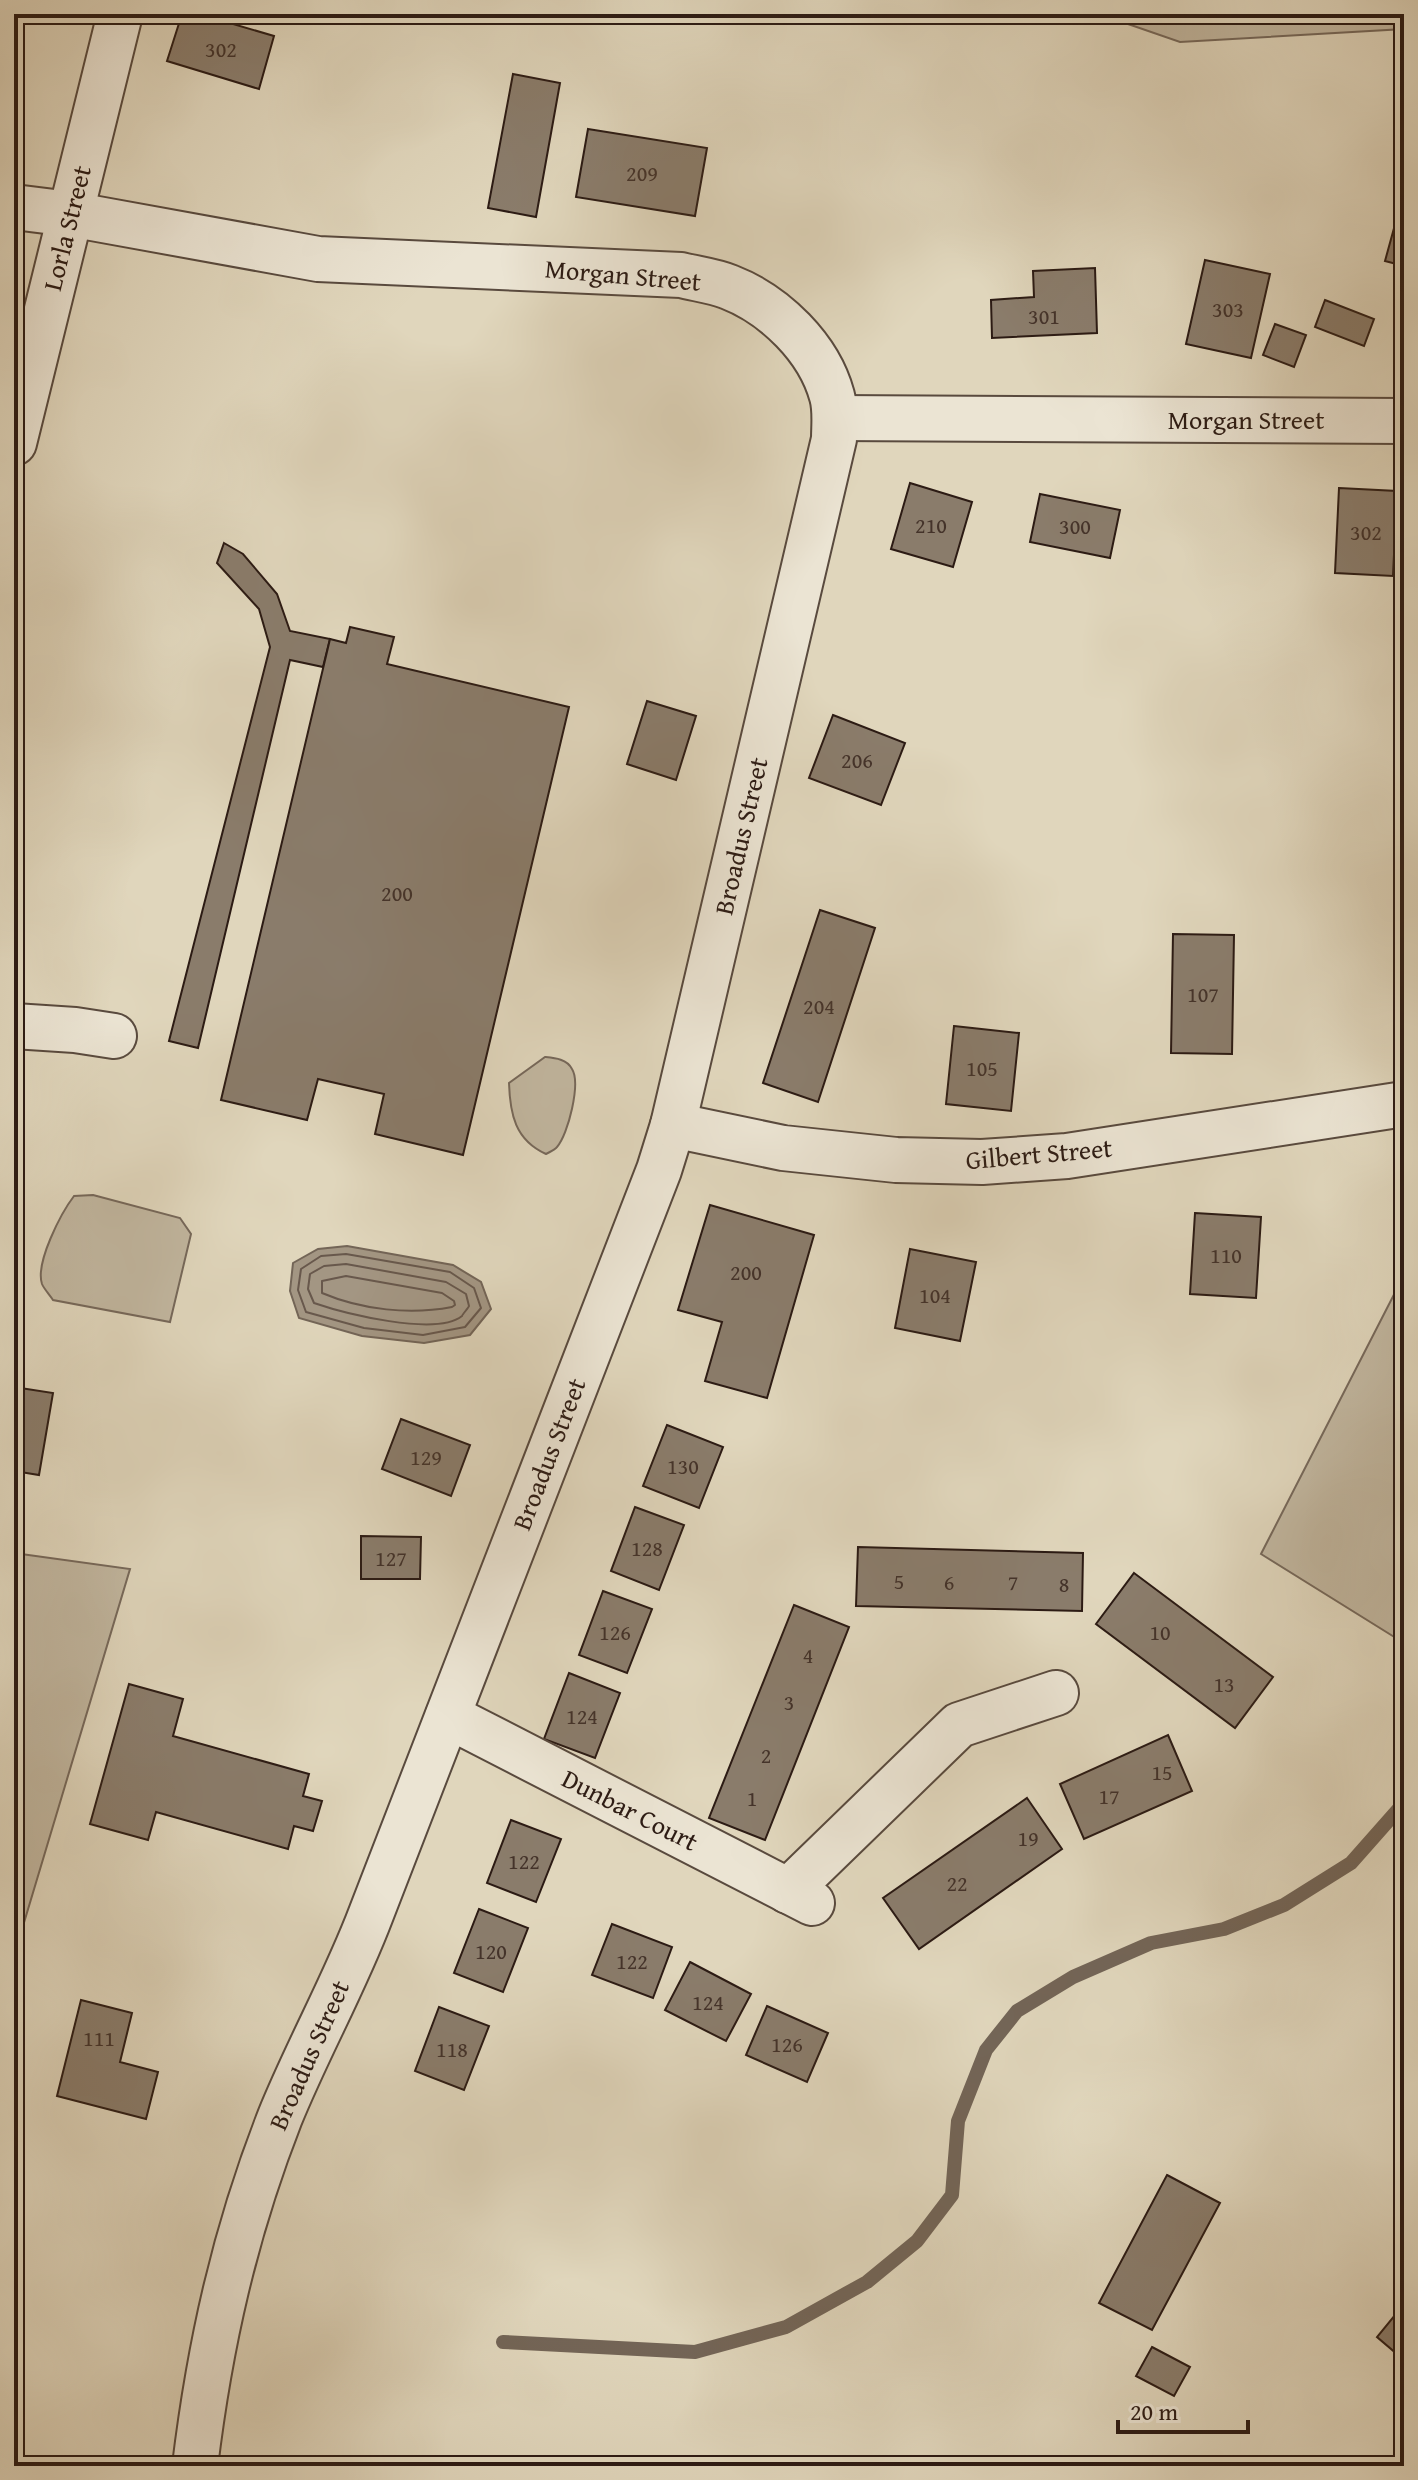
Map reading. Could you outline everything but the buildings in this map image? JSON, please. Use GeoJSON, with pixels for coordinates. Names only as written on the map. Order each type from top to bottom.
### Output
{"type":"FeatureCollection","features":[{"type":"Feature","properties":{"kind":"street","name":"Lorla Street"},"geometry":{"type":"LineString","coordinates":[[14,443],[120,14]]}},
{"type":"Feature","properties":{"kind":"street","name":"Morgan Street"},"geometry":{"type":"LineString","coordinates":[[14,207],[70,214],[318,259],[681,275],[729,286],[763,305],[788,326],[809,350],[833,398],[835,418],[1404,421]]}},
{"type":"Feature","properties":{"kind":"street","name":"Broadus Street"},"geometry":{"type":"LineString","coordinates":[[195,2466],[204,2390],[219,2311],[249,2204],[281,2114],[363,1936],[659,1170],[673,1125],[834,439],[835,418]]}},
{"type":"Feature","properties":{"kind":"street"},"geometry":{"type":"LineString","coordinates":[[14,1026],[114,1036]]}},
{"type":"Feature","properties":{"kind":"street","name":"Gilbert Street"},"geometry":{"type":"LineString","coordinates":[[673,1125],[783,1148],[896,1160],[982,1162],[1067,1156],[1404,1104]]}},
{"type":"Feature","properties":{"kind":"street","name":"Dunbar Court"},"geometry":{"type":"LineString","coordinates":[[448,1716],[800,1897],[959,1725],[1056,1693]]}},
{"type":"Feature","properties":{"kind":"shaded area"},"geometry":{"type":"Polygon","coordinates":[[[1099,14],[1404,14],[1404,29],[1180,42],[1099,14]]]}},
{"type":"Feature","properties":{"kind":"shaded area"},"geometry":{"type":"Polygon","coordinates":[[[545,1057],[567,1063],[572,1069],[575,1085],[565,1132],[556,1148],[546,1154],[527,1141],[516,1125],[509,1083],[545,1057]]]}},
{"type":"Feature","properties":{"kind":"shaded area"},"geometry":{"type":"Polygon","coordinates":[[[93,1195],[180,1218],[191,1234],[170,1322],[53,1300],[43,1286],[42,1264],[50,1238],[63,1214],[74,1196],[93,1195]]]}},
{"type":"Feature","properties":{"kind":"shaded area"},"geometry":{"type":"Polygon","coordinates":[[[1404,1275],[1404,1643],[1261,1554],[1404,1275]]]}},
{"type":"Feature","properties":{"kind":"shaded area"},"geometry":{"type":"Polygon","coordinates":[[[14,1553],[130,1569],[14,1956],[14,1553]]]}},
{"type":"Feature","properties":{"kind":"water"},"geometry":{"type":"Polygon","coordinates":[[[347,1246],[453,1265],[481,1282],[491,1309],[470,1335],[424,1343],[362,1336],[299,1318],[290,1291],[293,1263],[318,1249],[347,1246]]]}},
{"type":"Feature","properties":{"kind":"waterway"},"geometry":{"type":"LineString","coordinates":[[503,2342],[695,2352],[786,2327],[867,2282],[917,2241],[952,2195],[958,2121],[986,2050],[1017,2011],[1073,1977],[1151,1943],[1224,1929],[1284,1905],[1351,1863],[1404,1803]]}}]}
